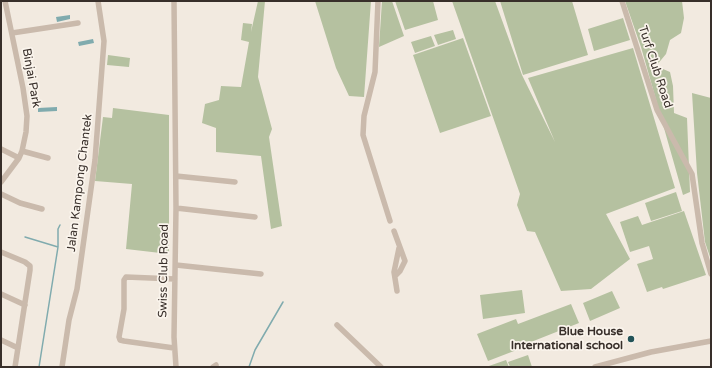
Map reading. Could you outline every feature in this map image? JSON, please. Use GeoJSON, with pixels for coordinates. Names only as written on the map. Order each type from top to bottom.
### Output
{"type":"FeatureCollection","features":[{"type":"Feature","properties":{"kind":"street","name":"Binjai Park"},"geometry":{"type":"LineString","coordinates":[[1,182],[19,158],[22,151],[26,132],[27,116],[5,1]]}},
{"type":"Feature","properties":{"kind":"street","name":"Jalan Kampong Chantek"},"geometry":{"type":"LineString","coordinates":[[62,367],[69,320],[77,289],[96,160],[104,41],[98,1]]}},
{"type":"Feature","properties":{"kind":"street","name":"Swiss Club Road"},"geometry":{"type":"LineString","coordinates":[[174,1],[176,176],[174,348],[176,367]]}},
{"type":"Feature","properties":{"kind":"street"},"geometry":{"type":"LineString","coordinates":[[378,1],[376,72],[364,116],[363,135],[390,221]]}},
{"type":"Feature","properties":{"kind":"street","name":"Turf Club Road"},"geometry":{"type":"LineString","coordinates":[[622,1],[656,110],[692,174],[702,243],[711,274]]}},
{"type":"Feature","properties":{"kind":"street","name":"Binjai Park"},"geometry":{"type":"LineString","coordinates":[[12,33],[78,23]]}},
{"type":"Feature","properties":{"kind":"street"},"geometry":{"type":"LineString","coordinates":[[1,149],[19,158]]}},
{"type":"Feature","properties":{"kind":"street"},"geometry":{"type":"LineString","coordinates":[[22,151],[48,158]]}},
{"type":"Feature","properties":{"kind":"street"},"geometry":{"type":"LineString","coordinates":[[176,176],[235,182]]}},
{"type":"Feature","properties":{"kind":"street"},"geometry":{"type":"LineString","coordinates":[[1,194],[20,203],[42,209]]}},
{"type":"Feature","properties":{"kind":"street"},"geometry":{"type":"LineString","coordinates":[[176,208],[255,217]]}},
{"type":"Feature","properties":{"kind":"street"},"geometry":{"type":"LineString","coordinates":[[394,231],[405,261],[395,276]]}},
{"type":"Feature","properties":{"kind":"street"},"geometry":{"type":"LineString","coordinates":[[397,291],[395,276],[400,247]]}},
{"type":"Feature","properties":{"kind":"street"},"geometry":{"type":"LineString","coordinates":[[1,252],[30,266],[15,367]]}},
{"type":"Feature","properties":{"kind":"street"},"geometry":{"type":"LineString","coordinates":[[396,264],[403,258]]}},
{"type":"Feature","properties":{"kind":"street"},"geometry":{"type":"LineString","coordinates":[[176,265],[261,274]]}},
{"type":"Feature","properties":{"kind":"street"},"geometry":{"type":"LineString","coordinates":[[174,348],[124,341],[120,340],[119,337],[124,309],[124,280],[126,276],[175,279]]}},
{"type":"Feature","properties":{"kind":"street"},"geometry":{"type":"LineString","coordinates":[[1,294],[25,305]]}},
{"type":"Feature","properties":{"kind":"street"},"geometry":{"type":"LineString","coordinates":[[338,325],[381,367]]}},
{"type":"Feature","properties":{"kind":"street"},"geometry":{"type":"LineString","coordinates":[[1,340],[18,348]]}},
{"type":"Feature","properties":{"kind":"street"},"geometry":{"type":"LineString","coordinates":[[595,367],[658,351],[711,342]]}},
{"type":"Feature","properties":{"kind":"green space"},"geometry":{"type":"Polygon","coordinates":[[[258,1],[265,1],[258,77],[272,129],[269,137],[282,226],[271,229],[261,156],[216,152],[216,128],[202,123],[205,104],[219,100],[221,86],[241,87],[249,42],[241,40],[243,23],[252,24],[251,32],[258,1]]]}},
{"type":"Feature","properties":{"kind":"green space"},"geometry":{"type":"Polygon","coordinates":[[[315,1],[371,1],[364,97],[349,96],[336,68],[315,1]]]}},
{"type":"Feature","properties":{"kind":"green space"},"geometry":{"type":"Polygon","coordinates":[[[382,1],[392,1],[404,36],[379,47],[382,1]]]}},
{"type":"Feature","properties":{"kind":"green space"},"geometry":{"type":"Polygon","coordinates":[[[395,1],[433,1],[438,20],[405,30],[395,1]]]}},
{"type":"Feature","properties":{"kind":"green space"},"geometry":{"type":"Polygon","coordinates":[[[452,1],[495,1],[522,75],[555,142],[528,78],[633,48],[675,188],[606,214],[630,259],[591,289],[561,291],[535,232],[527,231],[517,205],[520,194],[452,1]]]}},
{"type":"Feature","properties":{"kind":"green space"},"geometry":{"type":"Polygon","coordinates":[[[500,1],[572,1],[588,55],[523,75],[500,1]]]}},
{"type":"Feature","properties":{"kind":"green space"},"geometry":{"type":"Polygon","coordinates":[[[625,1],[682,1],[684,18],[681,33],[670,40],[666,54],[656,66],[670,72],[673,86],[674,113],[687,118],[690,192],[683,195],[641,47],[625,1]]]}},
{"type":"Feature","properties":{"kind":"green space"},"geometry":{"type":"Polygon","coordinates":[[[623,18],[630,40],[594,51],[588,29],[623,18]]]}},
{"type":"Feature","properties":{"kind":"green space"},"geometry":{"type":"Polygon","coordinates":[[[453,30],[456,39],[438,45],[434,35],[453,30]]]}},
{"type":"Feature","properties":{"kind":"green space"},"geometry":{"type":"Polygon","coordinates":[[[431,36],[435,46],[415,53],[411,42],[431,36]]]}},
{"type":"Feature","properties":{"kind":"green space"},"geometry":{"type":"Polygon","coordinates":[[[463,38],[491,116],[440,133],[413,55],[463,38]]]}},
{"type":"Feature","properties":{"kind":"green space"},"geometry":{"type":"Polygon","coordinates":[[[108,55],[130,58],[129,67],[107,65],[108,55]]]}},
{"type":"Feature","properties":{"kind":"green space"},"geometry":{"type":"Polygon","coordinates":[[[692,93],[711,98],[711,260],[705,242],[697,173],[692,93]]]}},
{"type":"Feature","properties":{"kind":"green space"},"geometry":{"type":"Polygon","coordinates":[[[113,108],[169,115],[169,254],[126,249],[132,184],[95,181],[103,117],[112,118],[113,108]]]}},
{"type":"Feature","properties":{"kind":"green space"},"geometry":{"type":"Polygon","coordinates":[[[676,192],[682,211],[651,221],[645,203],[676,192]]]}},
{"type":"Feature","properties":{"kind":"green space"},"geometry":{"type":"Polygon","coordinates":[[[684,211],[706,275],[663,289],[662,287],[647,292],[637,264],[653,259],[649,246],[630,252],[620,222],[638,216],[642,225],[684,211]]]}},
{"type":"Feature","properties":{"kind":"green space"},"geometry":{"type":"Polygon","coordinates":[[[522,290],[525,313],[483,319],[480,295],[522,290]]]}},
{"type":"Feature","properties":{"kind":"green space"},"geometry":{"type":"Polygon","coordinates":[[[612,291],[620,308],[590,321],[583,303],[612,291]]]}},
{"type":"Feature","properties":{"kind":"green space"},"geometry":{"type":"Polygon","coordinates":[[[571,304],[579,323],[488,361],[477,334],[516,319],[518,324],[571,304]]]}},
{"type":"Feature","properties":{"kind":"green space"},"geometry":{"type":"Polygon","coordinates":[[[528,355],[532,367],[510,367],[508,362],[528,355]]]}},
{"type":"Feature","properties":{"kind":"green space"},"geometry":{"type":"Polygon","coordinates":[[[506,360],[509,367],[486,367],[506,360]]]}},
{"type":"Feature","properties":{"kind":"water"},"geometry":{"type":"Polygon","coordinates":[[[70,15],[70,19],[57,22],[56,17],[70,15]]]}},
{"type":"Feature","properties":{"kind":"water"},"geometry":{"type":"Polygon","coordinates":[[[93,39],[94,43],[79,46],[78,42],[93,39]]]}},
{"type":"Feature","properties":{"kind":"water"},"geometry":{"type":"Polygon","coordinates":[[[57,107],[57,111],[38,112],[38,108],[57,107]]]}},
{"type":"Feature","properties":{"kind":"waterway"},"geometry":{"type":"LineString","coordinates":[[39,367],[58,247],[58,229],[60,225]]}},
{"type":"Feature","properties":{"kind":"waterway"},"geometry":{"type":"LineString","coordinates":[[25,237],[58,247]]}},
{"type":"Feature","properties":{"kind":"waterway"},"geometry":{"type":"LineString","coordinates":[[249,367],[255,350],[283,302]]}},
{"type":"Feature","properties":{"kind":"place","name":"Blue House International school"},"geometry":{"type":"Point","coordinates":[631,339]}}]}
